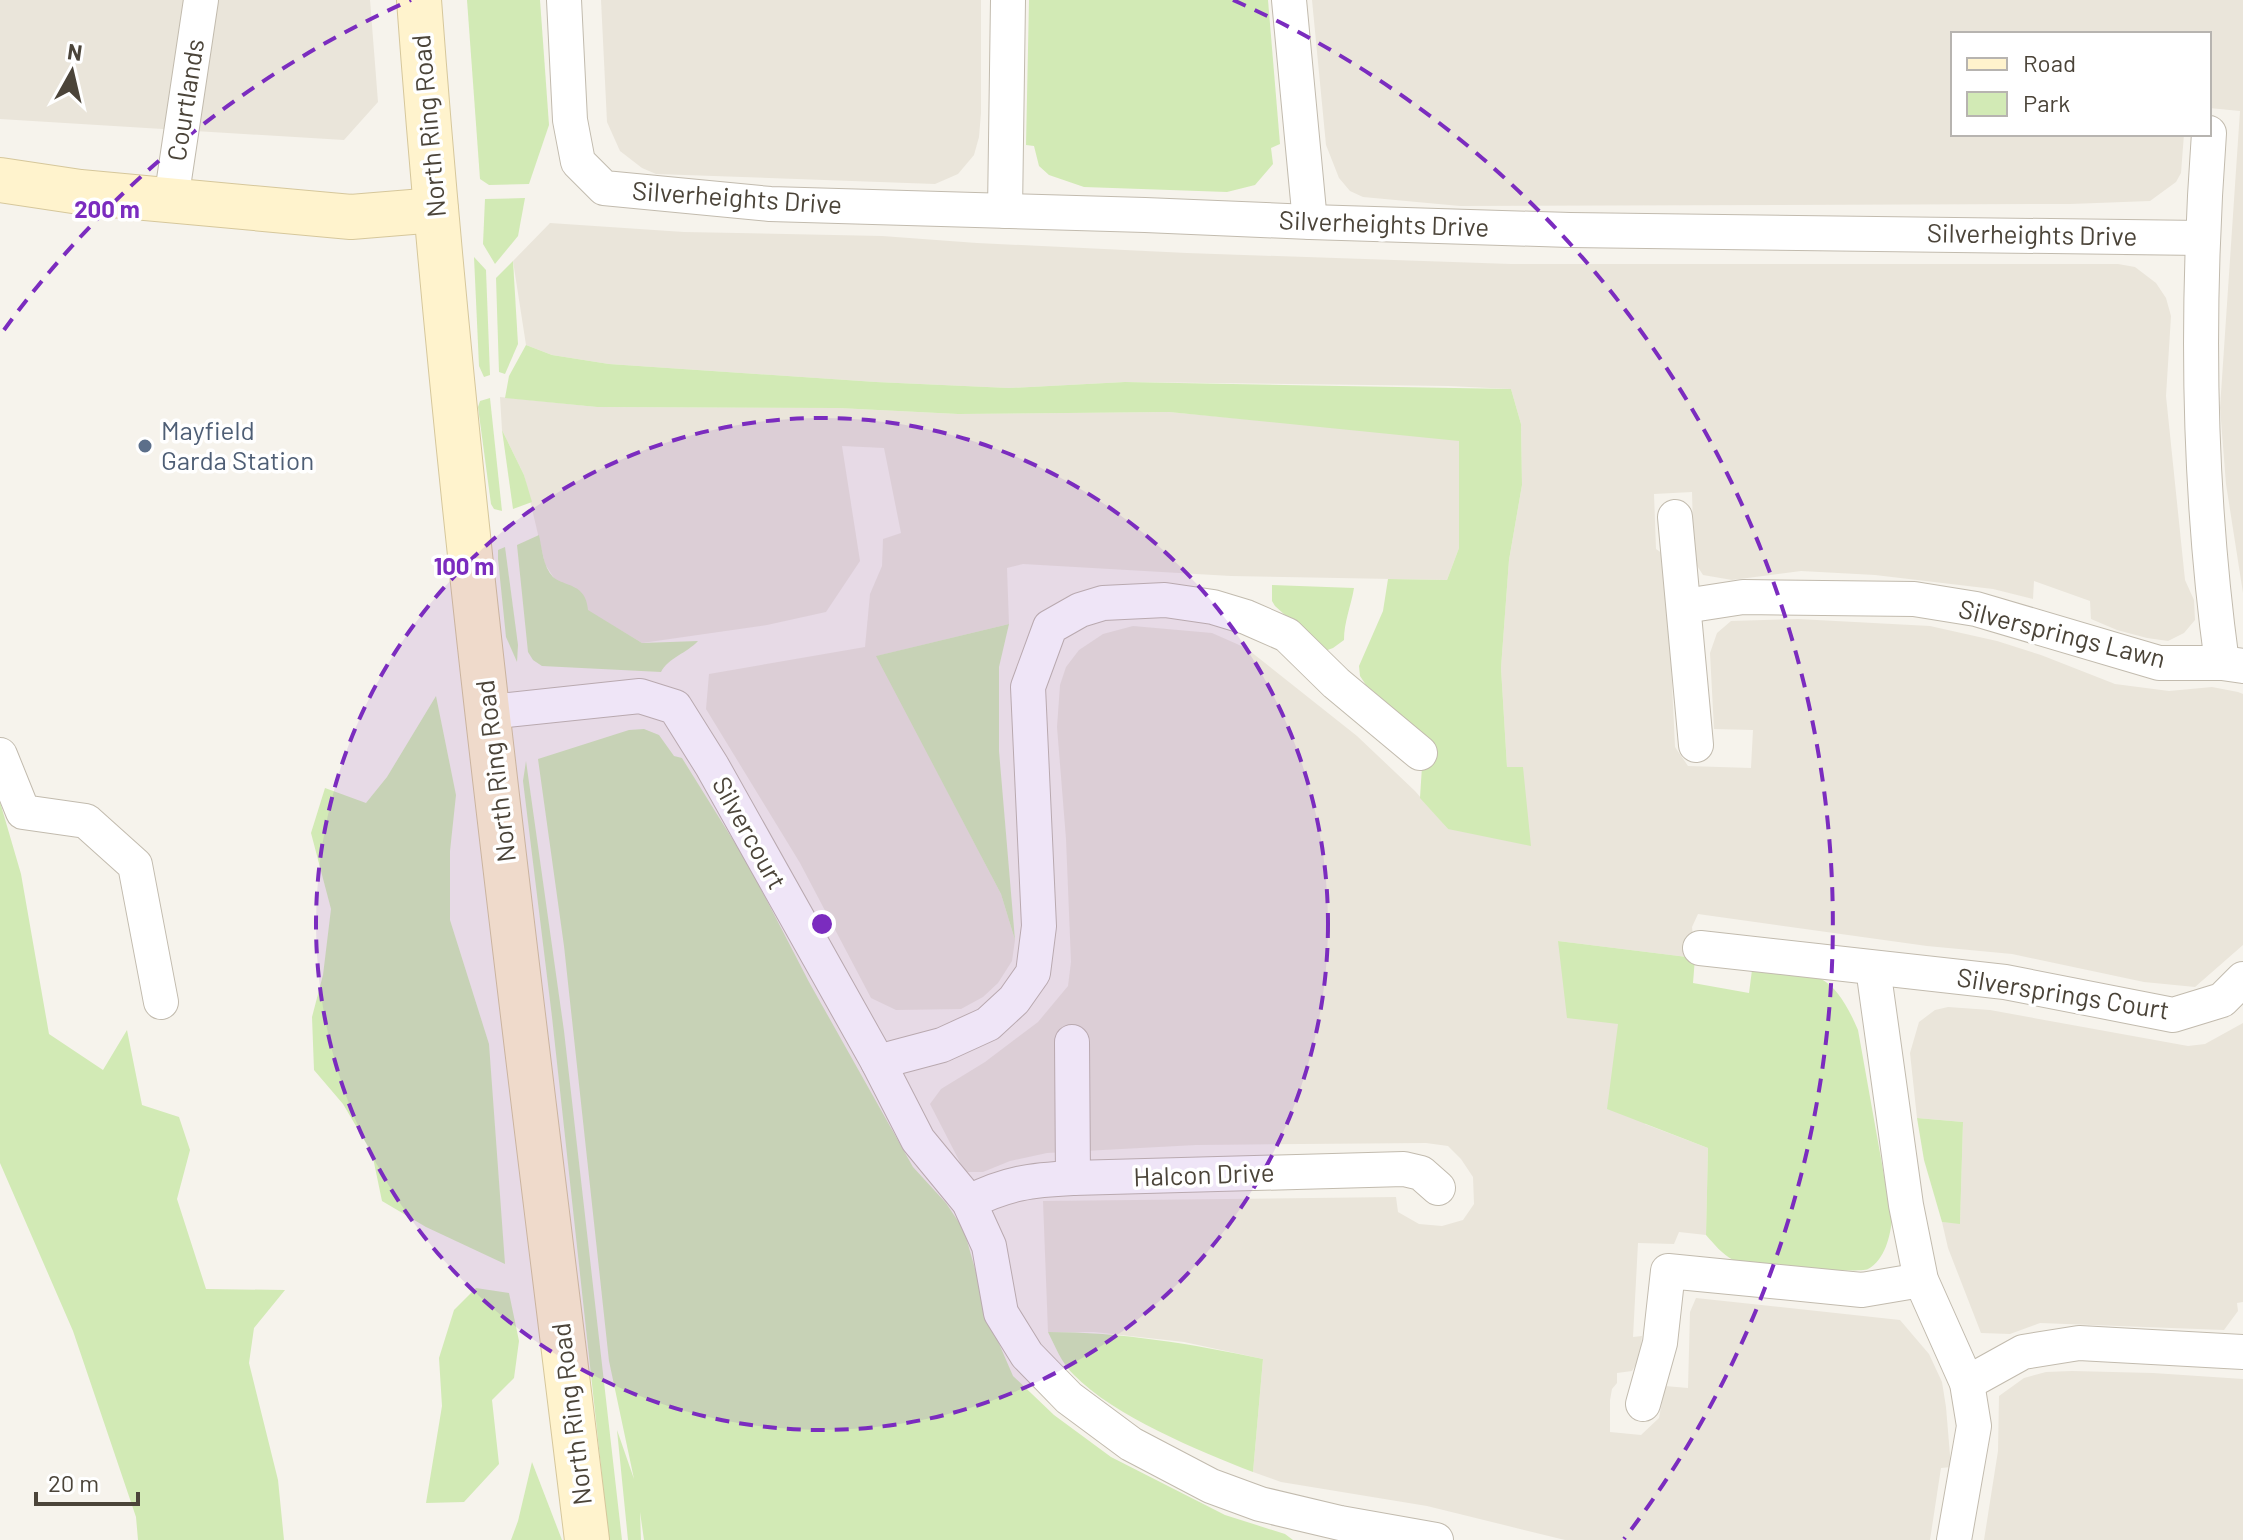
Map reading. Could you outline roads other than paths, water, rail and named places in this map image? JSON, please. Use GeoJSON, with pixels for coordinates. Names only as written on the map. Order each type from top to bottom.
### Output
{"type":"FeatureCollection","features":[{"type":"Feature","properties":{"kind":"main road","name":"North Ring Road"},"geometry":{"type":"LineString","coordinates":[[419,0],[460,462],[587,1540]]}},
{"type":"Feature","properties":{"kind":"main road"},"geometry":{"type":"LineString","coordinates":[[0,180],[80,192],[351,217],[436,210]]}},
{"type":"Feature","properties":{"kind":"street","name":"Courtlands"},"geometry":{"type":"LineString","coordinates":[[171,200],[201,0]]}},
{"type":"Feature","properties":{"kind":"street","name":"Silverheights Drive"},"geometry":{"type":"LineString","coordinates":[[564,0],[570,120],[578,162],[604,188],[770,204],[1310,222],[1570,230],[2201,238]]}},
{"type":"Feature","properties":{"kind":"street"},"geometry":{"type":"LineString","coordinates":[[1005,211],[1008,0]]}},
{"type":"Feature","properties":{"kind":"street"},"geometry":{"type":"LineString","coordinates":[[1289,0],[1310,222]]}},
{"type":"Feature","properties":{"kind":"street"},"geometry":{"type":"LineString","coordinates":[[2201,238],[2209,136]]}},
{"type":"Feature","properties":{"kind":"street","name":"Silversprings Lawn"},"geometry":{"type":"LineString","coordinates":[[1685,606],[1743,597],[1914,599],[1976,609],[2159,663],[2232,664],[2214,607],[2201,398],[2201,238]]}},
{"type":"Feature","properties":{"kind":"street"},"geometry":{"type":"LineString","coordinates":[[1675,517],[1696,745]]}},
{"type":"Feature","properties":{"kind":"street"},"geometry":{"type":"LineString","coordinates":[[878,1062],[942,1045],[988,1024],[1014,1000],[1033,973],[1039,926],[1028,687],[1050,627],[1080,610],[1103,603],[1165,600],[1213,607],[1246,617],[1287,635],[1336,683],[1420,753]]}},
{"type":"Feature","properties":{"kind":"street","name":"Silvercourt"},"geometry":{"type":"LineString","coordinates":[[489,712],[640,696],[675,707],[712,766],[878,1062],[918,1140],[969,1202]]}},
{"type":"Feature","properties":{"kind":"street"},"geometry":{"type":"LineString","coordinates":[[0,755],[23,812],[86,821],[135,865],[161,1002]]}},
{"type":"Feature","properties":{"kind":"street","name":"Silversprings Court"},"geometry":{"type":"LineString","coordinates":[[1700,948],[2005,982],[2173,1015],[2222,1000],[2243,979]]}},
{"type":"Feature","properties":{"kind":"street"},"geometry":{"type":"LineString","coordinates":[[1873,968],[1906,1205],[1921,1280],[1967,1383],[1974,1426],[1954,1540]]}},
{"type":"Feature","properties":{"kind":"street"},"geometry":{"type":"LineString","coordinates":[[1072,1042],[1073,1178]]}},
{"type":"Feature","properties":{"kind":"street","name":"Halcon Drive"},"geometry":{"type":"LineString","coordinates":[[969,1202],[997,1188],[1034,1180],[1073,1178],[1404,1169],[1421,1173],[1438,1188]]}},
{"type":"Feature","properties":{"kind":"street"},"geometry":{"type":"LineString","coordinates":[[969,1202],[989,1246],[1001,1313],[1027,1355],[1069,1398],[1131,1444],[1211,1486],[1339,1532],[1436,1540]]}},
{"type":"Feature","properties":{"kind":"street"},"geometry":{"type":"LineString","coordinates":[[1643,1404],[1660,1343],[1668,1271],[1862,1290],[1921,1280]]}},
{"type":"Feature","properties":{"kind":"street"},"geometry":{"type":"LineString","coordinates":[[1967,1383],[2023,1352],[2079,1343],[2243,1352]]}},
{"type":"Feature","properties":{"kind":"place","name":"Mayfield Garda Station"},"geometry":{"type":"Point","coordinates":[145,446]}}]}
